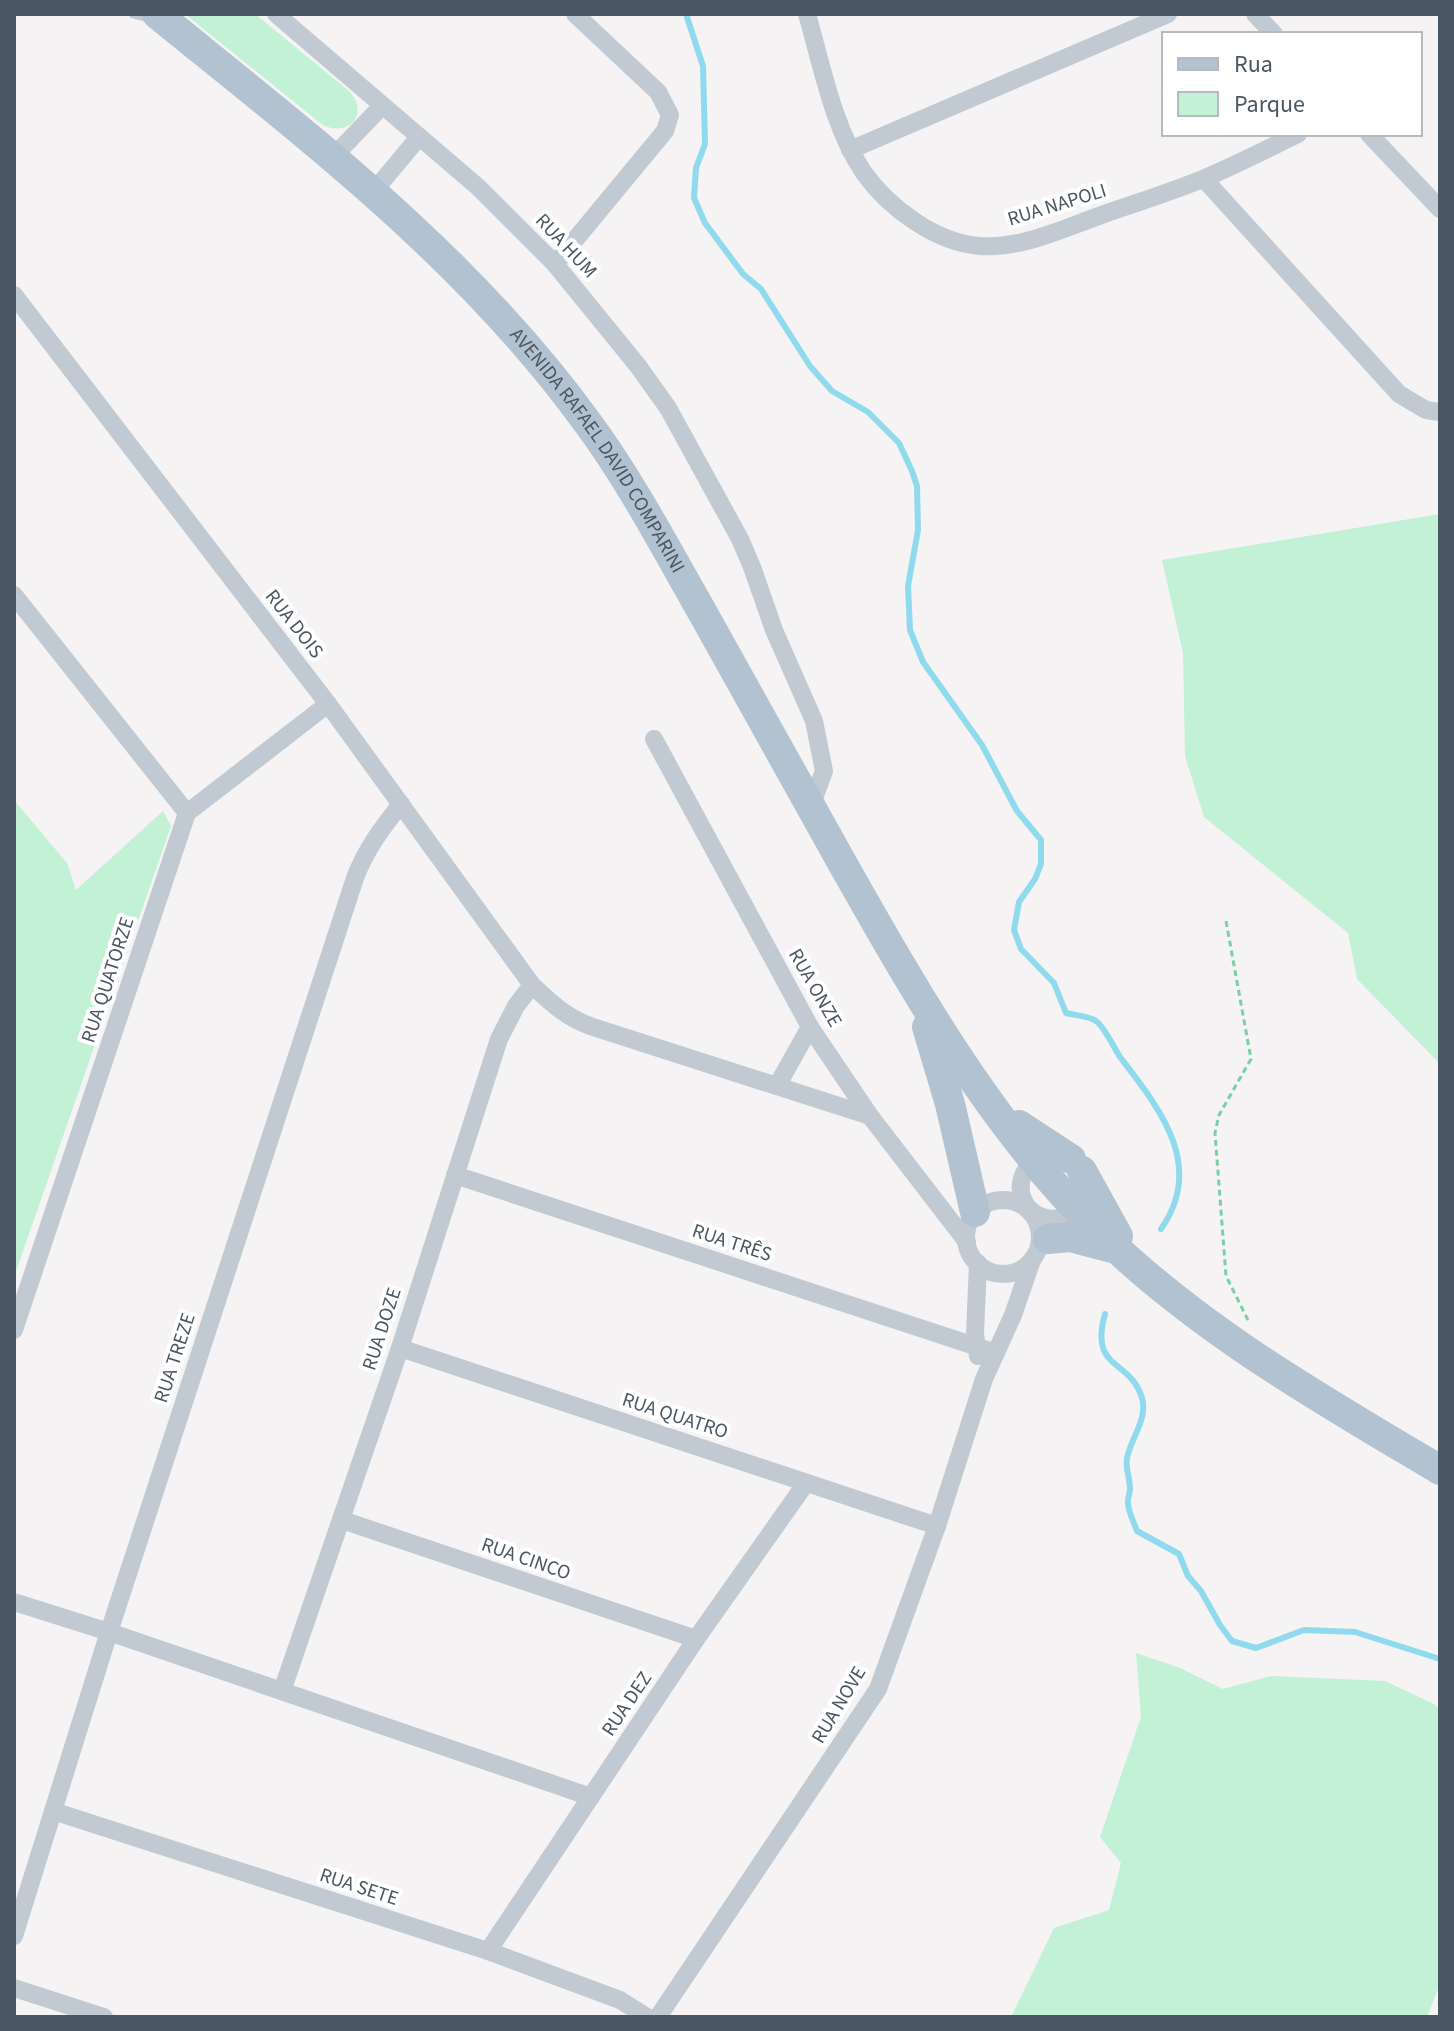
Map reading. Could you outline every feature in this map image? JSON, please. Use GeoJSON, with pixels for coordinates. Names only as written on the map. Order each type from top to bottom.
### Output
{"type":"FeatureCollection","features":[{"type":"Feature","properties":{"kind":"main road","name":"AVENIDA RAFAEL DAVID COMPARINI"},"geometry":{"type":"LineString","coordinates":[[163,19],[334,156],[462,273],[528,346],[589,424],[647,514],[913,987]]}},
{"type":"Feature","properties":{"kind":"main road"},"geometry":{"type":"LineString","coordinates":[[913,987],[995,1109],[1028,1171],[1052,1235]]}},
{"type":"Feature","properties":{"kind":"main road"},"geometry":{"type":"LineString","coordinates":[[913,987],[985,1207]]}},
{"type":"Feature","properties":{"kind":"main road"},"geometry":{"type":"LineString","coordinates":[[995,1109],[1076,1165],[1124,1256]]}},
{"type":"Feature","properties":{"kind":"main road"},"geometry":{"type":"LineString","coordinates":[[1052,1235],[1124,1256]]}},
{"type":"Feature","properties":{"kind":"main road"},"geometry":{"type":"LineString","coordinates":[[1052,1235],[1070,1237],[1124,1256],[1263,1363],[1440,1470]]}},
{"type":"Feature","properties":{"kind":"street","name":"RUA HUM"},"geometry":{"type":"LineString","coordinates":[[276,14],[478,187],[555,264],[668,408],[752,567],[774,630],[814,721],[824,771],[811,806]]}},
{"type":"Feature","properties":{"kind":"street"},"geometry":{"type":"LineString","coordinates":[[555,264],[665,131],[670,115],[658,92],[575,14]]}},
{"type":"Feature","properties":{"kind":"street","name":"RUA NAPOLI"},"geometry":{"type":"LineString","coordinates":[[807,14],[850,150],[882,195],[907,216],[943,236],[978,246],[1041,237],[1204,179],[1294,136]]}},
{"type":"Feature","properties":{"kind":"street"},"geometry":{"type":"LineString","coordinates":[[850,150],[1168,14]]}},
{"type":"Feature","properties":{"kind":"street"},"geometry":{"type":"LineString","coordinates":[[1255,14],[1272,32]]}},
{"type":"Feature","properties":{"kind":"street"},"geometry":{"type":"LineString","coordinates":[[334,156],[382,106]]}},
{"type":"Feature","properties":{"kind":"street"},"geometry":{"type":"LineString","coordinates":[[1371,136],[1440,209]]}},
{"type":"Feature","properties":{"kind":"street"},"geometry":{"type":"LineString","coordinates":[[374,191],[419,137]]}},
{"type":"Feature","properties":{"kind":"street"},"geometry":{"type":"LineString","coordinates":[[1204,179],[1399,394],[1426,410],[1440,412]]}},
{"type":"Feature","properties":{"kind":"street","name":"RUA DOIS"},"geometry":{"type":"LineString","coordinates":[[14,295],[328,704],[532,985],[570,1019],[870,1116]]}},
{"type":"Feature","properties":{"kind":"street"},"geometry":{"type":"LineString","coordinates":[[14,595],[187,813],[328,704]]}},
{"type":"Feature","properties":{"kind":"street","name":"RUA ONZE"},"geometry":{"type":"LineString","coordinates":[[654,739],[810,1027],[870,1116],[967,1242]]}},
{"type":"Feature","properties":{"kind":"street","name":"RUA TREZE"},"geometry":{"type":"LineString","coordinates":[[14,1936],[109,1632],[355,878],[369,845],[401,804]]}},
{"type":"Feature","properties":{"kind":"street","name":"RUA QUATORZE"},"geometry":{"type":"LineString","coordinates":[[14,1330],[187,813]]}},
{"type":"Feature","properties":{"kind":"street","name":"RUA DOZE"},"geometry":{"type":"LineString","coordinates":[[282,1691],[400,1348],[499,1039],[516,1006],[532,985]]}},
{"type":"Feature","properties":{"kind":"street"},"geometry":{"type":"LineString","coordinates":[[777,1086],[810,1027]]}},
{"type":"Feature","properties":{"kind":"street"},"geometry":{"type":"LineString","coordinates":[[1056,1154],[1076,1165],[1086,1191],[1052,1235],[1020,1269],[1006,1273],[991,1271],[978,1263],[971,1253],[967,1242],[968,1226],[985,1207],[1028,1171],[1056,1154]]}},
{"type":"Feature","properties":{"kind":"street"},"geometry":{"type":"LineString","coordinates":[[1028,1171],[1021,1193],[1038,1224],[1052,1235]]}},
{"type":"Feature","properties":{"kind":"street","name":"RUA TRÊS"},"geometry":{"type":"LineString","coordinates":[[455,1175],[996,1353]]}},
{"type":"Feature","properties":{"kind":"street"},"geometry":{"type":"LineString","coordinates":[[985,1207],[1013,1201],[1047,1219],[1052,1235]]}},
{"type":"Feature","properties":{"kind":"street","name":"RUA NOVE"},"geometry":{"type":"LineString","coordinates":[[658,2017],[874,1697],[888,1666],[937,1526],[984,1379],[1052,1235]]}},
{"type":"Feature","properties":{"kind":"street"},"geometry":{"type":"LineString","coordinates":[[978,1263],[976,1346],[984,1379]]}},
{"type":"Feature","properties":{"kind":"street","name":"RUA QUATRO"},"geometry":{"type":"LineString","coordinates":[[400,1348],[937,1526]]}},
{"type":"Feature","properties":{"kind":"street","name":"RUA DEZ"},"geometry":{"type":"LineString","coordinates":[[488,1951],[696,1639],[806,1483]]}},
{"type":"Feature","properties":{"kind":"street","name":"RUA CINCO"},"geometry":{"type":"LineString","coordinates":[[342,1520],[696,1639]]}},
{"type":"Feature","properties":{"kind":"street"},"geometry":{"type":"LineString","coordinates":[[14,1602],[591,1797]]}},
{"type":"Feature","properties":{"kind":"street","name":"RUA SETE"},"geometry":{"type":"LineString","coordinates":[[53,1811],[488,1951],[620,2000],[647,2017]]}},
{"type":"Feature","properties":{"kind":"street"},"geometry":{"type":"LineString","coordinates":[[14,1988],[104,2017]]}},
{"type":"Feature","properties":{"kind":"lane"},"geometry":{"type":"LineString","coordinates":[[133,14],[163,19]]}},
{"type":"Feature","properties":{"kind":"path"},"geometry":{"type":"LineString","coordinates":[[1226,921],[1251,1059],[1216,1124],[1218,1190],[1226,1276],[1250,1324]]}},
{"type":"Feature","properties":{"kind":"green space"},"geometry":{"type":"Polygon","coordinates":[[[185,14],[255,14],[349,91],[357,107],[354,120],[343,128],[324,126],[185,14]]]}},
{"type":"Feature","properties":{"kind":"green space"},"geometry":{"type":"Polygon","coordinates":[[[1440,514],[1440,1064],[1357,979],[1348,933],[1204,817],[1185,756],[1183,653],[1162,560],[1440,514]]]}},
{"type":"Feature","properties":{"kind":"green space"},"geometry":{"type":"Polygon","coordinates":[[[14,800],[67,863],[76,890],[163,811],[171,826],[14,1277],[14,800]]]}},
{"type":"Feature","properties":{"kind":"green space"},"geometry":{"type":"Polygon","coordinates":[[[1136,1653],[1178,1667],[1223,1689],[1271,1676],[1385,1681],[1440,1709],[1440,1984],[1427,2017],[1011,2017],[1054,1928],[1109,1910],[1121,1863],[1100,1837],[1141,1717],[1136,1653]]]}},
{"type":"Feature","properties":{"kind":"waterway"},"geometry":{"type":"LineString","coordinates":[[686,14],[703,66],[705,144],[696,168],[694,198],[705,223],[743,274],[761,289],[810,366],[832,391],[868,412],[899,443],[912,471],[917,486],[918,530],[908,586],[910,630],[923,662],[982,745],[1017,811],[1041,840],[1041,864],[1019,902],[1014,930],[1021,949],[1054,983],[1066,1013],[1093,1019],[1102,1027],[1149,1096],[1172,1138],[1178,1160],[1179,1182],[1174,1205],[1161,1229]]}},
{"type":"Feature","properties":{"kind":"waterway"},"geometry":{"type":"LineString","coordinates":[[1105,1314],[1102,1346],[1136,1385],[1142,1398],[1143,1413],[1127,1462],[1131,1516],[1137,1531],[1179,1554],[1188,1576],[1232,1641],[1256,1648],[1304,1630],[1355,1632],[1440,1659]]}}]}
